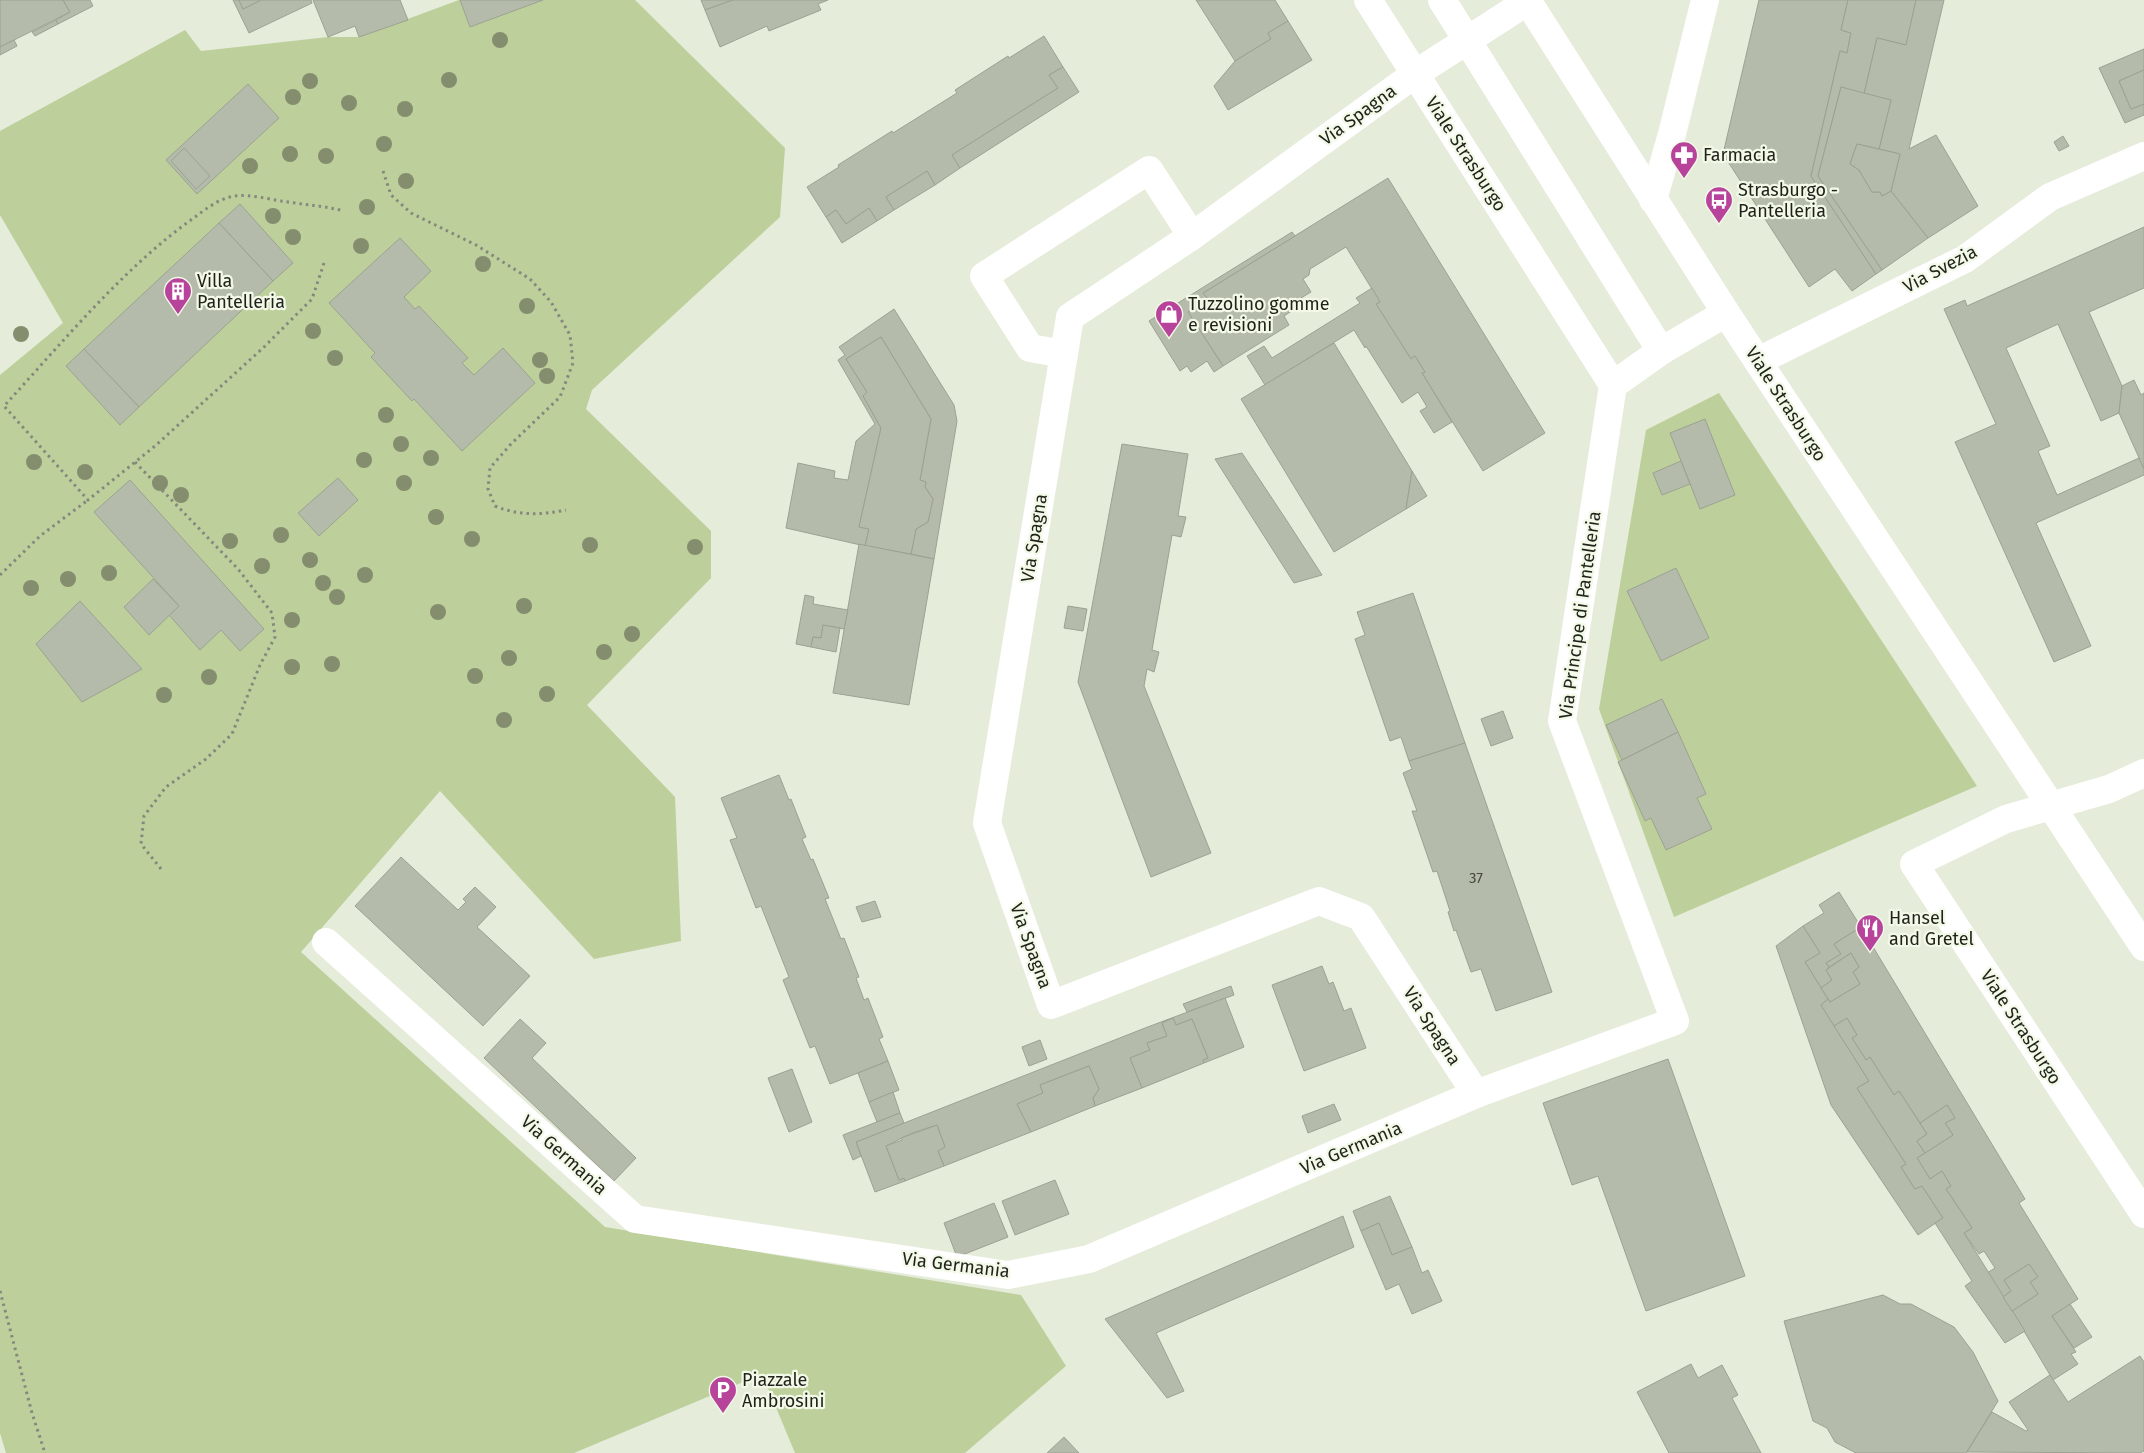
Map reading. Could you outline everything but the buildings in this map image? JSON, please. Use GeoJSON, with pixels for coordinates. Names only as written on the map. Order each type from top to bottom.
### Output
{"type":"FeatureCollection","features":[{"type":"Feature","properties":{"kind":"street","name":"Viale Strasburgo"},"geometry":{"type":"LineString","coordinates":[[1368,0],[1613,385]]}},
{"type":"Feature","properties":{"kind":"street"},"geometry":{"type":"LineString","coordinates":[[1442,0],[1661,351]]}},
{"type":"Feature","properties":{"kind":"street","name":"Viale Strasburgo"},"geometry":{"type":"LineString","coordinates":[[1527,0],[1726,313],[2144,946]]}},
{"type":"Feature","properties":{"kind":"street","name":"Via Spagna"},"geometry":{"type":"LineString","coordinates":[[1476,1094],[1361,917],[1319,901],[1052,1005],[987,823],[1070,317],[1192,236],[1415,74],[1527,0]]}},
{"type":"Feature","properties":{"kind":"street"},"geometry":{"type":"LineString","coordinates":[[1654,200],[1705,0]]}},
{"type":"Feature","properties":{"kind":"street","name":"Via Svezia"},"geometry":{"type":"LineString","coordinates":[[1758,361],[1965,259],[2050,197],[2144,156]]}},
{"type":"Feature","properties":{"kind":"street"},"geometry":{"type":"LineString","coordinates":[[1064,354],[1030,348],[984,276],[1149,170],[1192,236]]}},
{"type":"Feature","properties":{"kind":"street"},"geometry":{"type":"LineString","coordinates":[[1613,385],[1661,351],[1726,313]]}},
{"type":"Feature","properties":{"kind":"street","name":"Via Principe di Pantelleria"},"geometry":{"type":"LineString","coordinates":[[1613,385],[1562,721],[1675,1021]]}},
{"type":"Feature","properties":{"kind":"street"},"geometry":{"type":"LineString","coordinates":[[2050,805],[2109,789],[2144,773]]}},
{"type":"Feature","properties":{"kind":"street","name":"Viale Strasburgo"},"geometry":{"type":"LineString","coordinates":[[2050,805],[2006,819],[1914,864],[2144,1214]]}},
{"type":"Feature","properties":{"kind":"street","name":"Via Germania"},"geometry":{"type":"LineString","coordinates":[[326,942],[635,1219],[1008,1275],[1089,1259],[1476,1094],[1675,1021]]}},
{"type":"Feature","properties":{"kind":"path"},"geometry":{"type":"LineString","coordinates":[[383,171],[391,195],[411,213],[476,245],[530,279],[551,302],[570,335],[574,363],[560,396],[511,444],[490,468],[488,489],[495,506],[511,512],[543,515],[566,510]]}},
{"type":"Feature","properties":{"kind":"path"},"geometry":{"type":"LineString","coordinates":[[88,500],[4,406],[142,260],[185,224],[217,202],[234,196],[254,196],[327,207],[344,212]]}},
{"type":"Feature","properties":{"kind":"path"},"geometry":{"type":"LineString","coordinates":[[0,575],[40,536],[135,462],[263,348],[312,299],[324,263]]}},
{"type":"Feature","properties":{"kind":"path"},"geometry":{"type":"LineString","coordinates":[[135,462],[238,569],[272,613],[275,637],[260,665],[232,734],[206,759],[166,787],[144,816],[141,844],[161,869]]}},
{"type":"Feature","properties":{"kind":"path"},"geometry":{"type":"LineString","coordinates":[[0,1291],[45,1453]]}},
{"type":"Feature","properties":{"kind":"green space"},"geometry":{"type":"Polygon","coordinates":[[[459,0],[635,0],[785,148],[780,217],[592,390],[586,409],[711,531],[711,578],[587,705],[675,797],[681,941],[594,959],[440,791],[301,952],[605,1227],[1021,1295],[1066,1366],[965,1453],[795,1453],[762,1374],[574,1453],[6,1453],[0,1433],[0,375],[63,323],[0,215],[0,131],[185,30],[201,51],[328,37],[359,37],[459,0]]]}},
{"type":"Feature","properties":{"kind":"green space"},"geometry":{"type":"Polygon","coordinates":[[[1719,393],[1977,786],[1674,917],[1599,709],[1646,430],[1719,393]]]}},
{"type":"Feature","properties":{"kind":"place","name":"Farmacia"},"geometry":{"type":"Point","coordinates":[1684,179]}},
{"type":"Feature","properties":{"kind":"place","name":"Strasburgo - Pantelleria"},"geometry":{"type":"Point","coordinates":[1719,224]}},
{"type":"Feature","properties":{"kind":"place","name":"Villa Pantelleria"},"geometry":{"type":"Point","coordinates":[178,315]}},
{"type":"Feature","properties":{"kind":"place","name":"Tuzzolino gomme e revisioni"},"geometry":{"type":"Point","coordinates":[1169,338]}},
{"type":"Feature","properties":{"kind":"place","name":"Hansel and Gretel"},"geometry":{"type":"Point","coordinates":[1870,952]}},
{"type":"Feature","properties":{"kind":"place","name":"Piazzale Ambrosini"},"geometry":{"type":"Point","coordinates":[723,1414]}}]}
